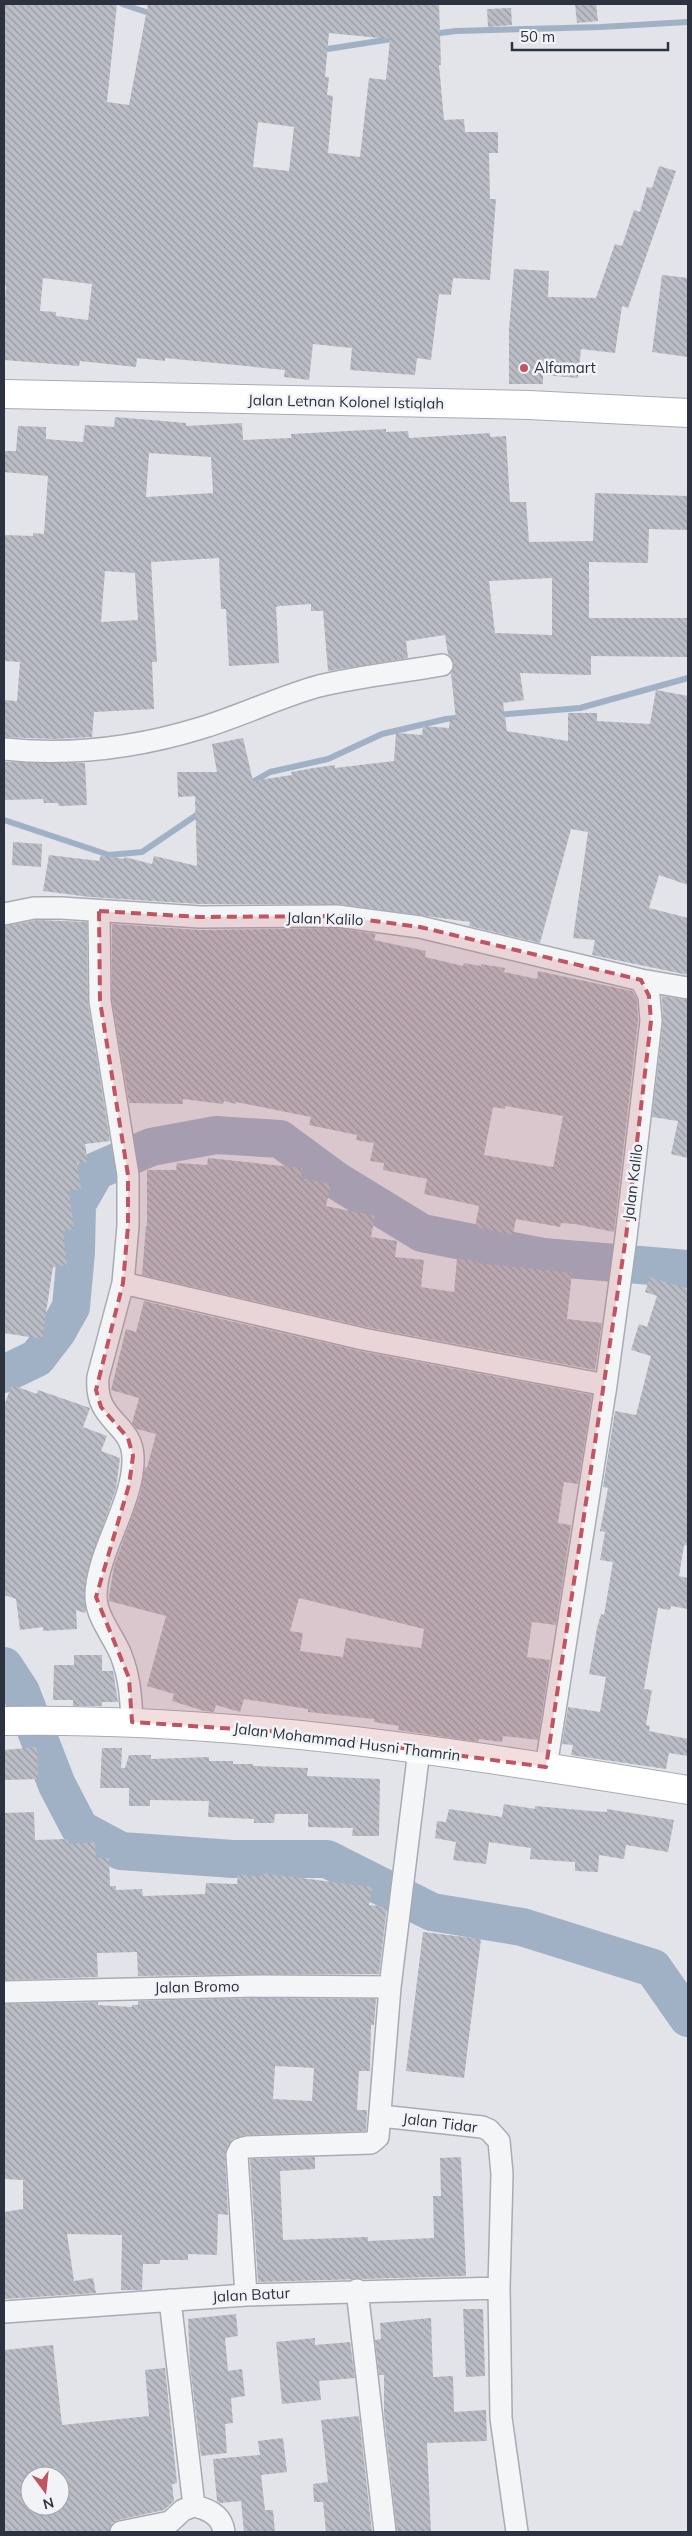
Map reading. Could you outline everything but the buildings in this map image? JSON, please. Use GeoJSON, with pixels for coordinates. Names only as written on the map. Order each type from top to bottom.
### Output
{"type":"FeatureCollection","features":[{"type":"Feature","properties":{"kind":"street","name":"Jalan Letnan Kolonel Istiqlah"},"geometry":{"type":"LineString","coordinates":[[4,394],[529,405],[688,413]]}},
{"type":"Feature","properties":{"kind":"street"},"geometry":{"type":"LineString","coordinates":[[4,749],[39,753],[80,752],[153,742],[202,728],[318,687],[442,665]]}},
{"type":"Feature","properties":{"kind":"street","name":"Jalan Kalilo"},"geometry":{"type":"LineString","coordinates":[[4,914],[34,908],[200,917],[337,916],[420,927],[640,980],[688,988]]}},
{"type":"Feature","properties":{"kind":"street"},"geometry":{"type":"LineString","coordinates":[[99,911],[100,1001],[128,1175],[128,1244],[122,1284],[101,1362],[96,1390],[101,1407],[128,1438],[134,1456],[102,1568],[96,1597],[101,1616],[120,1653],[129,1678],[132,1722]]}},
{"type":"Feature","properties":{"kind":"street","name":"Jalan Kalilo"},"geometry":{"type":"LineString","coordinates":[[546,1766],[606,1385],[626,1238],[651,1021],[649,996],[640,980]]}},
{"type":"Feature","properties":{"kind":"street"},"geometry":{"type":"LineString","coordinates":[[122,1284],[362,1339],[606,1385]]}},
{"type":"Feature","properties":{"kind":"street","name":"Jalan Mohammad Husni Thamrin"},"geometry":{"type":"LineString","coordinates":[[12,1721],[132,1722],[281,1732],[546,1766],[688,1790]]}},
{"type":"Feature","properties":{"kind":"street","name":"Jalan Tidar"},"geometry":{"type":"LineString","coordinates":[[419,1750],[390,1987],[381,2116],[482,2127],[499,2140],[502,2174],[499,2288],[501,2418],[518,2532]]}},
{"type":"Feature","properties":{"kind":"street","name":"Jalan Bromo"},"geometry":{"type":"LineString","coordinates":[[4,1992],[261,1986],[390,1987]]}},
{"type":"Feature","properties":{"kind":"street"},"geometry":{"type":"LineString","coordinates":[[246,2295],[238,2152],[247,2146],[371,2143],[378,2137],[381,2116]]}},
{"type":"Feature","properties":{"kind":"street","name":"Jalan Batur"},"geometry":{"type":"LineString","coordinates":[[4,2312],[246,2295],[357,2290],[499,2288]]}},
{"type":"Feature","properties":{"kind":"street"},"geometry":{"type":"LineString","coordinates":[[357,2290],[385,2532]]}},
{"type":"Feature","properties":{"kind":"street"},"geometry":{"type":"LineString","coordinates":[[170,2300],[194,2506]]}},
{"type":"Feature","properties":{"kind":"street"},"geometry":{"type":"LineString","coordinates":[[121,2532],[170,2522],[184,2510],[194,2506],[216,2515],[221,2522],[224,2532]]}},
{"type":"Feature","properties":{"kind":"highlighted area"},"geometry":{"type":"Polygon","coordinates":[[[99,911],[200,917],[337,916],[420,927],[641,980],[649,996],[651,1021],[626,1237],[546,1767],[281,1732],[132,1722],[129,1678],[96,1597],[129,1485],[133,1456],[128,1438],[101,1407],[96,1390],[123,1283],[128,1226],[128,1175],[100,1001],[99,911]]]}},
{"type":"Feature","properties":{"kind":"waterway"},"geometry":{"type":"LineString","coordinates":[[122,4],[152,14]]}},
{"type":"Feature","properties":{"kind":"waterway"},"geometry":{"type":"LineString","coordinates":[[432,34],[456,31],[601,27],[688,22]]}},
{"type":"Feature","properties":{"kind":"waterway"},"geometry":{"type":"LineString","coordinates":[[321,50],[398,38]]}},
{"type":"Feature","properties":{"kind":"waterway"},"geometry":{"type":"LineString","coordinates":[[497,715],[580,708],[688,678]]}},
{"type":"Feature","properties":{"kind":"waterway"},"geometry":{"type":"LineString","coordinates":[[249,784],[270,772],[328,759],[382,734],[446,719],[464,717]]}},
{"type":"Feature","properties":{"kind":"waterway"},"geometry":{"type":"LineString","coordinates":[[4,820],[109,855],[142,852],[201,812]]}},
{"type":"Feature","properties":{"kind":"waterway"},"geometry":{"type":"LineString","coordinates":[[4,1374],[37,1358],[57,1332],[71,1307],[76,1252],[77,1204],[96,1171],[151,1147],[216,1135],[280,1139],[337,1181],[422,1233],[543,1257],[688,1269]]}},
{"type":"Feature","properties":{"kind":"waterway"},"geometry":{"type":"LineString","coordinates":[[4,1666],[21,1692],[57,1785],[80,1829],[121,1851],[233,1859],[327,1859],[432,1912],[522,1927],[653,1968],[688,2018]]}},
{"type":"Feature","properties":{"kind":"place","name":"Alfamart"},"geometry":{"type":"Point","coordinates":[524,368]}}]}
